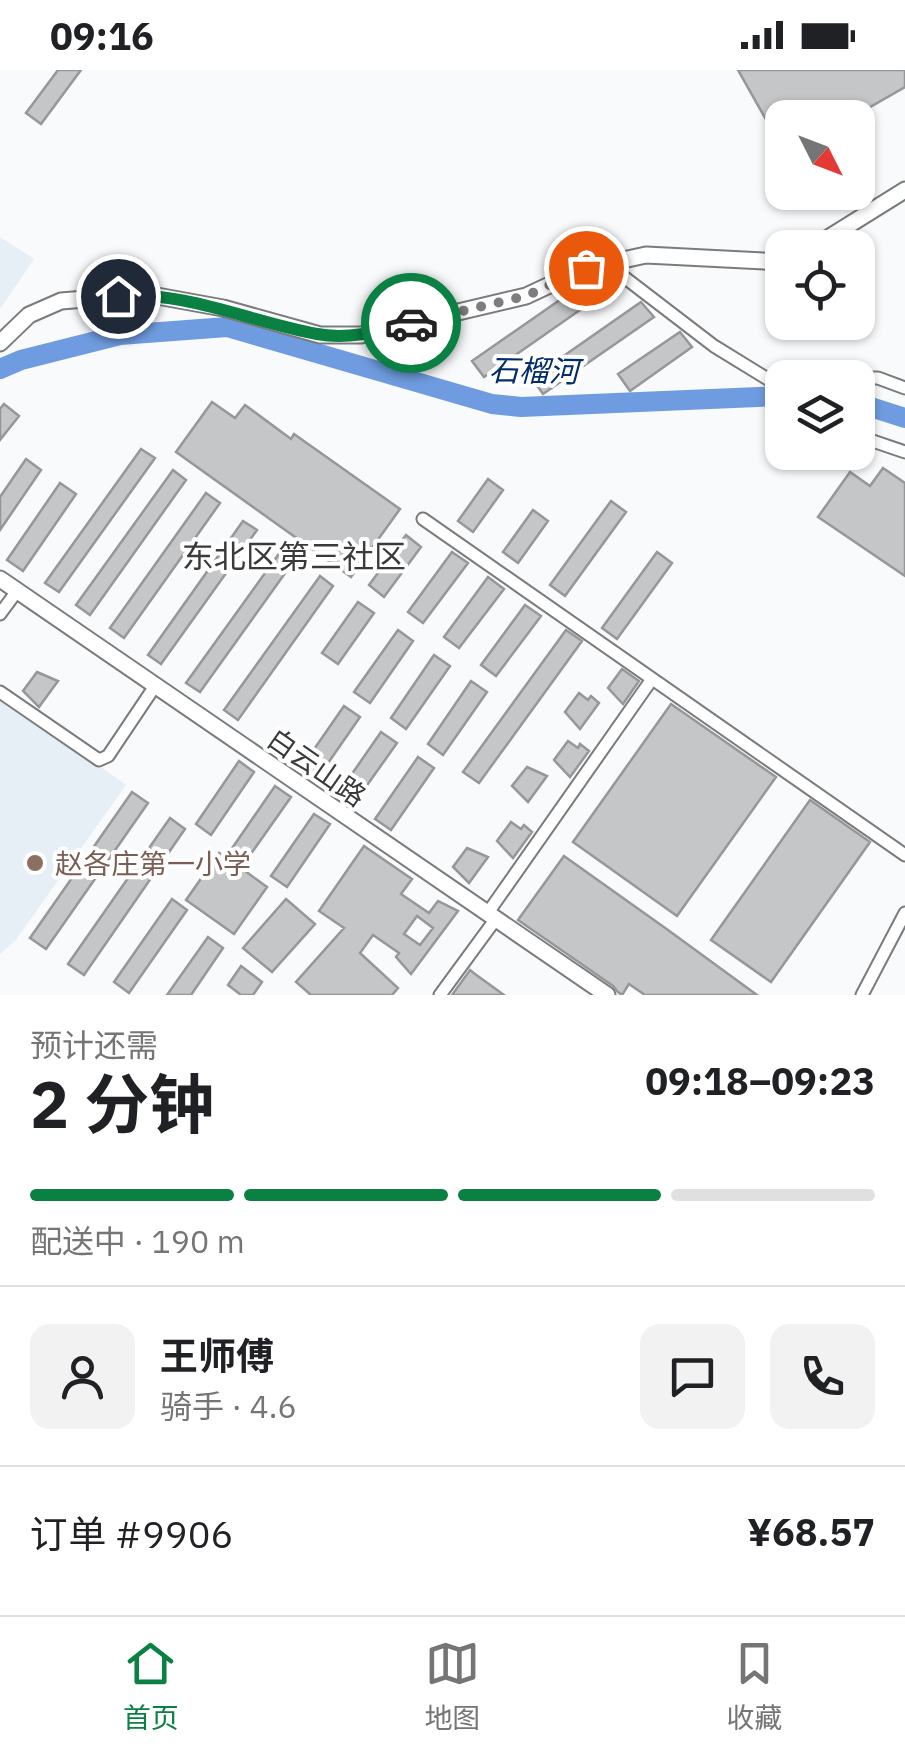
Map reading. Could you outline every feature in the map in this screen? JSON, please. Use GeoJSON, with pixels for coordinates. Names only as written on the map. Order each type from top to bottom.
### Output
{"type":"FeatureCollection","features":[{"type":"Feature","properties":{"kind":"street"},"geometry":{"type":"LineString","coordinates":[[841,230],[905,190]]}},
{"type":"Feature","properties":{"kind":"street"},"geometry":{"type":"LineString","coordinates":[[0,343],[29,315],[61,301],[146,294],[223,308],[320,335],[362,335],[526,296],[586,268],[646,256],[765,261]]}},
{"type":"Feature","properties":{"kind":"street"},"geometry":{"type":"LineString","coordinates":[[607,264],[714,346],[765,373]]}},
{"type":"Feature","properties":{"kind":"street"},"geometry":{"type":"LineString","coordinates":[[875,378],[905,388]]}},
{"type":"Feature","properties":{"kind":"street"},"geometry":{"type":"LineString","coordinates":[[875,442],[905,452]]}},
{"type":"Feature","properties":{"kind":"street"},"geometry":{"type":"LineString","coordinates":[[423,520],[905,855]]}},
{"type":"Feature","properties":{"kind":"street","name":"白云山路"},"geometry":{"type":"LineString","coordinates":[[0,579],[606,995]]}},
{"type":"Feature","properties":{"kind":"street"},"geometry":{"type":"LineString","coordinates":[[0,614],[17,590]]}},
{"type":"Feature","properties":{"kind":"street"},"geometry":{"type":"LineString","coordinates":[[440,995],[652,679]]}},
{"type":"Feature","properties":{"kind":"street"},"geometry":{"type":"LineString","coordinates":[[0,692],[102,760],[155,686]]}},
{"type":"Feature","properties":{"kind":"street"},"geometry":{"type":"LineString","coordinates":[[862,995],[880,954],[905,913]]}},
{"type":"Feature","properties":{"kind":"shaded area"},"geometry":{"type":"Polygon","coordinates":[[[0,237],[34,259],[0,309],[0,237]]]}},
{"type":"Feature","properties":{"kind":"shaded area","name":"赵各庄第一小学"},"geometry":{"type":"Polygon","coordinates":[[[0,695],[126,785],[15,941],[0,954],[0,695]]]}},
{"type":"Feature","properties":{"kind":"building"},"geometry":{"type":"Polygon","coordinates":[[[58,70],[81,70],[41,124],[26,113],[58,70]]]}},
{"type":"Feature","properties":{"kind":"building"},"geometry":{"type":"Polygon","coordinates":[[[738,70],[905,70],[905,87],[875,104],[875,100],[765,100],[765,118],[738,70]]]}},
{"type":"Feature","properties":{"kind":"building"},"geometry":{"type":"Polygon","coordinates":[[[605,275],[613,287],[484,377],[472,361],[590,279],[605,275]]]}},
{"type":"Feature","properties":{"kind":"building"},"geometry":{"type":"Polygon","coordinates":[[[641,302],[654,317],[543,394],[532,378],[641,302]]]}},
{"type":"Feature","properties":{"kind":"building"},"geometry":{"type":"Polygon","coordinates":[[[680,332],[692,347],[630,391],[618,374],[680,332]]]}},
{"type":"Feature","properties":{"kind":"building"},"geometry":{"type":"Polygon","coordinates":[[[212,402],[235,418],[245,405],[291,439],[294,434],[400,509],[351,577],[176,452],[212,402]]]}},
{"type":"Feature","properties":{"kind":"building"},"geometry":{"type":"Polygon","coordinates":[[[4,404],[19,416],[0,440],[0,409],[4,404]]]}},
{"type":"Feature","properties":{"kind":"building"},"geometry":{"type":"Polygon","coordinates":[[[141,449],[155,458],[59,592],[45,583],[141,449]]]}},
{"type":"Feature","properties":{"kind":"building"},"geometry":{"type":"Polygon","coordinates":[[[26,459],[41,470],[0,530],[0,497],[26,459]]]}},
{"type":"Feature","properties":{"kind":"building"},"geometry":{"type":"Polygon","coordinates":[[[883,468],[905,483],[905,576],[818,517],[850,472],[870,486],[883,468]]]}},
{"type":"Feature","properties":{"kind":"building"},"geometry":{"type":"Polygon","coordinates":[[[173,470],[186,480],[90,615],[76,605],[173,470]]]}},
{"type":"Feature","properties":{"kind":"building"},"geometry":{"type":"Polygon","coordinates":[[[488,479],[503,490],[473,532],[458,521],[488,479]]]}},
{"type":"Feature","properties":{"kind":"building"},"geometry":{"type":"Polygon","coordinates":[[[60,483],[76,494],[23,571],[7,560],[60,483]]]}},
{"type":"Feature","properties":{"kind":"building"},"geometry":{"type":"Polygon","coordinates":[[[206,493],[220,503],[124,638],[110,628],[206,493]]]}},
{"type":"Feature","properties":{"kind":"building"},"geometry":{"type":"Polygon","coordinates":[[[611,501],[626,512],[565,596],[550,585],[611,501]]]}},
{"type":"Feature","properties":{"kind":"building"},"geometry":{"type":"Polygon","coordinates":[[[533,510],[548,521],[518,563],[503,552],[533,510]]]}},
{"type":"Feature","properties":{"kind":"building"},"geometry":{"type":"Polygon","coordinates":[[[243,521],[257,530],[161,664],[148,655],[243,521]]]}},
{"type":"Feature","properties":{"kind":"building"},"geometry":{"type":"Polygon","coordinates":[[[406,535],[421,547],[384,597],[369,585],[406,535]]]}},
{"type":"Feature","properties":{"kind":"building"},"geometry":{"type":"Polygon","coordinates":[[[283,548],[296,558],[200,692],[186,683],[283,548]]]}},
{"type":"Feature","properties":{"kind":"building"},"geometry":{"type":"Polygon","coordinates":[[[452,552],[468,563],[423,623],[408,612],[452,552]]]}},
{"type":"Feature","properties":{"kind":"building"},"geometry":{"type":"Polygon","coordinates":[[[657,552],[672,563],[617,639],[602,628],[657,552]]]}},
{"type":"Feature","properties":{"kind":"building"},"geometry":{"type":"Polygon","coordinates":[[[320,576],[333,586],[238,720],[224,710],[320,576]]]}},
{"type":"Feature","properties":{"kind":"building"},"geometry":{"type":"Polygon","coordinates":[[[488,577],[504,589],[459,648],[444,637],[488,577]]]}},
{"type":"Feature","properties":{"kind":"building"},"geometry":{"type":"Polygon","coordinates":[[[358,602],[374,613],[338,664],[322,653],[358,602]]]}},
{"type":"Feature","properties":{"kind":"building"},"geometry":{"type":"Polygon","coordinates":[[[525,605],[541,616],[496,676],[481,665],[525,605]]]}},
{"type":"Feature","properties":{"kind":"building"},"geometry":{"type":"Polygon","coordinates":[[[398,630],[413,641],[370,703],[354,692],[398,630]]]}},
{"type":"Feature","properties":{"kind":"building"},"geometry":{"type":"Polygon","coordinates":[[[566,630],[582,641],[479,783],[463,772],[566,630]]]}},
{"type":"Feature","properties":{"kind":"building"},"geometry":{"type":"Polygon","coordinates":[[[434,655],[450,666],[406,729],[391,718],[434,655]]]}},
{"type":"Feature","properties":{"kind":"building"},"geometry":{"type":"Polygon","coordinates":[[[622,669],[639,681],[623,704],[608,688],[622,669]]]}},
{"type":"Feature","properties":{"kind":"building"},"geometry":{"type":"Polygon","coordinates":[[[37,672],[58,681],[39,707],[23,691],[37,672]]]}},
{"type":"Feature","properties":{"kind":"building"},"geometry":{"type":"Polygon","coordinates":[[[471,681],[487,692],[443,755],[428,744],[471,681]]]}},
{"type":"Feature","properties":{"kind":"building"},"geometry":{"type":"Polygon","coordinates":[[[579,693],[599,703],[580,729],[565,712],[579,693]]]}},
{"type":"Feature","properties":{"kind":"building"},"geometry":{"type":"Polygon","coordinates":[[[671,704],[776,777],[677,916],[573,842],[671,704]]]}},
{"type":"Feature","properties":{"kind":"building"},"geometry":{"type":"Polygon","coordinates":[[[344,706],[360,717],[317,779],[301,768],[344,706]]]}},
{"type":"Feature","properties":{"kind":"building"},"geometry":{"type":"Polygon","coordinates":[[[381,732],[397,743],[353,805],[338,794],[381,732]]]}},
{"type":"Feature","properties":{"kind":"building"},"geometry":{"type":"Polygon","coordinates":[[[568,741],[589,751],[570,777],[554,760],[568,741]]]}},
{"type":"Feature","properties":{"kind":"building"},"geometry":{"type":"Polygon","coordinates":[[[418,757],[434,768],[391,830],[375,819],[418,757]]]}},
{"type":"Feature","properties":{"kind":"building"},"geometry":{"type":"Polygon","coordinates":[[[239,761],[254,772],[211,835],[196,824],[239,761]]]}},
{"type":"Feature","properties":{"kind":"building"},"geometry":{"type":"Polygon","coordinates":[[[527,767],[547,776],[528,802],[512,786],[527,767]]]}},
{"type":"Feature","properties":{"kind":"building"},"geometry":{"type":"Polygon","coordinates":[[[275,786],[291,797],[241,868],[267,887],[234,934],[186,900],[219,853],[226,857],[275,786]]]}},
{"type":"Feature","properties":{"kind":"building"},"geometry":{"type":"Polygon","coordinates":[[[132,792],[148,803],[46,949],[30,938],[132,792]]]}},
{"type":"Feature","properties":{"kind":"building"},"geometry":{"type":"Polygon","coordinates":[[[810,800],[870,842],[771,982],[711,940],[810,800]]]}},
{"type":"Feature","properties":{"kind":"building"},"geometry":{"type":"Polygon","coordinates":[[[314,814],[330,824],[287,887],[271,876],[314,814]]]}},
{"type":"Feature","properties":{"kind":"building"},"geometry":{"type":"Polygon","coordinates":[[[170,818],[185,829],[84,975],[68,964],[170,818]]]}},
{"type":"Feature","properties":{"kind":"building"},"geometry":{"type":"Polygon","coordinates":[[[511,822],[532,832],[513,858],[497,841],[511,822]]]}},
{"type":"Feature","properties":{"kind":"building"},"geometry":{"type":"Polygon","coordinates":[[[364,846],[412,879],[401,894],[429,913],[438,901],[458,911],[411,974],[396,957],[399,953],[373,935],[360,953],[398,988],[392,995],[311,995],[296,982],[344,928],[319,911],[364,846]],[[417,916],[404,934],[420,945],[433,928],[417,916]]]}},
{"type":"Feature","properties":{"kind":"building"},"geometry":{"type":"Polygon","coordinates":[[[467,848],[488,857],[469,883],[453,867],[467,848]]]}},
{"type":"Feature","properties":{"kind":"building"},"geometry":{"type":"Polygon","coordinates":[[[564,856],[757,995],[645,995],[629,984],[622,995],[518,920],[564,856]]]}},
{"type":"Feature","properties":{"kind":"building"},"geometry":{"type":"Polygon","coordinates":[[[172,899],[187,910],[129,993],[114,982],[172,899]]]}},
{"type":"Feature","properties":{"kind":"building"},"geometry":{"type":"Polygon","coordinates":[[[286,899],[315,924],[272,972],[243,948],[286,899]]]}},
{"type":"Feature","properties":{"kind":"building"},"geometry":{"type":"Polygon","coordinates":[[[208,937],[223,948],[191,995],[167,995],[208,937]]]}},
{"type":"Feature","properties":{"kind":"building"},"geometry":{"type":"Polygon","coordinates":[[[241,966],[262,982],[253,995],[241,995],[228,985],[241,966]]]}},
{"type":"Feature","properties":{"kind":"building"},"geometry":{"type":"Polygon","coordinates":[[[470,970],[475,974],[504,995],[452,995],[470,970]]]}},
{"type":"Feature","properties":{"kind":"waterway","name":"石榴河"},"geometry":{"type":"LineString","coordinates":[[0,369],[120,335],[227,327],[492,404],[521,407],[765,397]]}},
{"type":"Feature","properties":{"kind":"waterway","name":"石榴河"},"geometry":{"type":"LineString","coordinates":[[875,408],[905,418]]}},
{"type":"Feature","properties":{"kind":"way so far"},"geometry":{"type":"LineString","coordinates":[[411,323],[526,296],[586,268]]}},
{"type":"Feature","properties":{"kind":"place","name":"赵各庄第一小学"},"geometry":{"type":"Point","coordinates":[35,863]}},
{"type":"Feature","properties":{"kind":"district","name":"东北区第三社区"},"geometry":{"type":"Point","coordinates":[294,556]}},
{"type":"Feature","properties":{"kind":"route"},"geometry":{"type":"LineString","coordinates":[[118,296],[146,294],[223,308],[320,335],[362,335],[411,323]]}}]}
